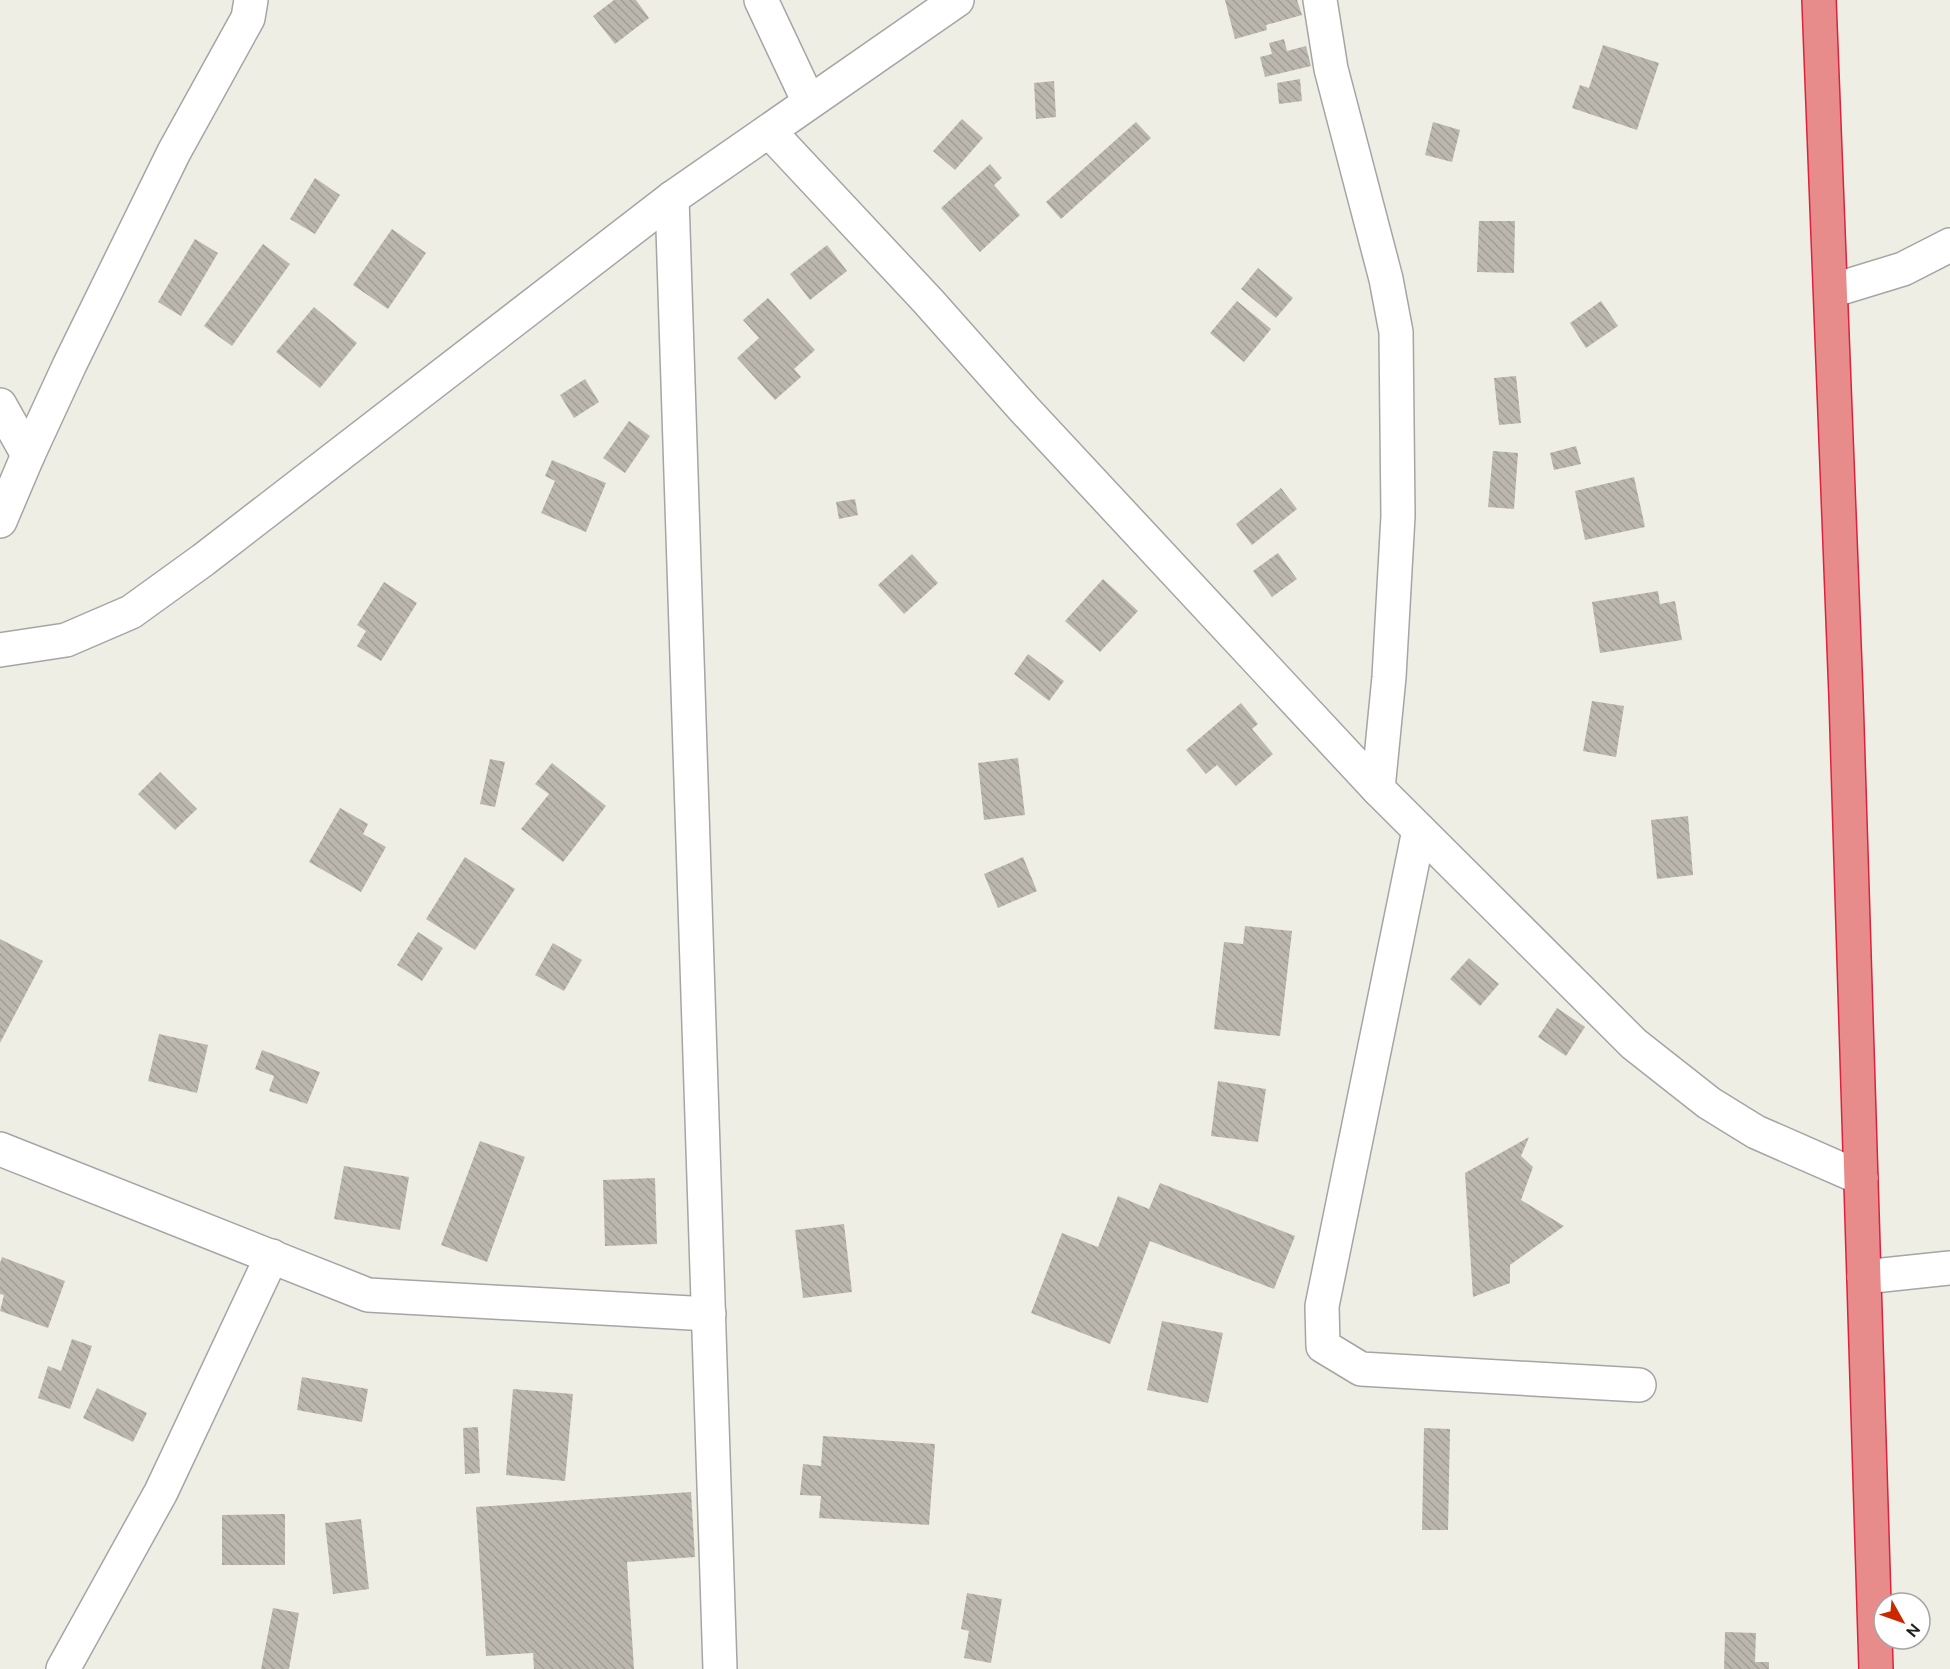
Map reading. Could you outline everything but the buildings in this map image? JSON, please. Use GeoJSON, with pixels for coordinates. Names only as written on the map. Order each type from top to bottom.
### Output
{"type":"FeatureCollection","features":[{"type":"Feature","properties":{"kind":"highway"},"geometry":{"type":"LineString","coordinates":[[1820,0],[1846,696],[1876,1669]]}},
{"type":"Feature","properties":{"kind":"street"},"geometry":{"type":"LineString","coordinates":[[0,520],[70,364],[174,152],[248,18],[251,0]]}},
{"type":"Feature","properties":{"kind":"street"},"geometry":{"type":"LineString","coordinates":[[761,0],[809,102]]}},
{"type":"Feature","properties":{"kind":"street"},"geometry":{"type":"LineString","coordinates":[[0,650],[66,640],[131,612],[203,560],[672,198],[957,0]]}},
{"type":"Feature","properties":{"kind":"street"},"geometry":{"type":"LineString","coordinates":[[1320,0],[1331,69],[1386,279],[1396,332],[1398,516],[1389,677],[1378,789]]}},
{"type":"Feature","properties":{"kind":"street"},"geometry":{"type":"LineString","coordinates":[[770,131],[1378,789],[1634,1044],[1700,1096],[1756,1132],[1861,1178]]}},
{"type":"Feature","properties":{"kind":"street"},"geometry":{"type":"LineString","coordinates":[[672,198],[710,1314],[728,1664]]}},
{"type":"Feature","properties":{"kind":"street"},"geometry":{"type":"LineString","coordinates":[[1831,291],[1903,269],[1950,244]]}},
{"type":"Feature","properties":{"kind":"street"},"geometry":{"type":"LineString","coordinates":[[0,405],[28,455]]}},
{"type":"Feature","properties":{"kind":"street"},"geometry":{"type":"LineString","coordinates":[[1419,830],[1322,1306],[1323,1346],[1361,1369],[1639,1385]]}},
{"type":"Feature","properties":{"kind":"street"},"geometry":{"type":"LineString","coordinates":[[0,1149],[368,1295],[710,1314]]}},
{"type":"Feature","properties":{"kind":"street"},"geometry":{"type":"LineString","coordinates":[[63,1669],[161,1492],[272,1256]]}},
{"type":"Feature","properties":{"kind":"street"},"geometry":{"type":"LineString","coordinates":[[1864,1277],[1950,1268]]}}]}
